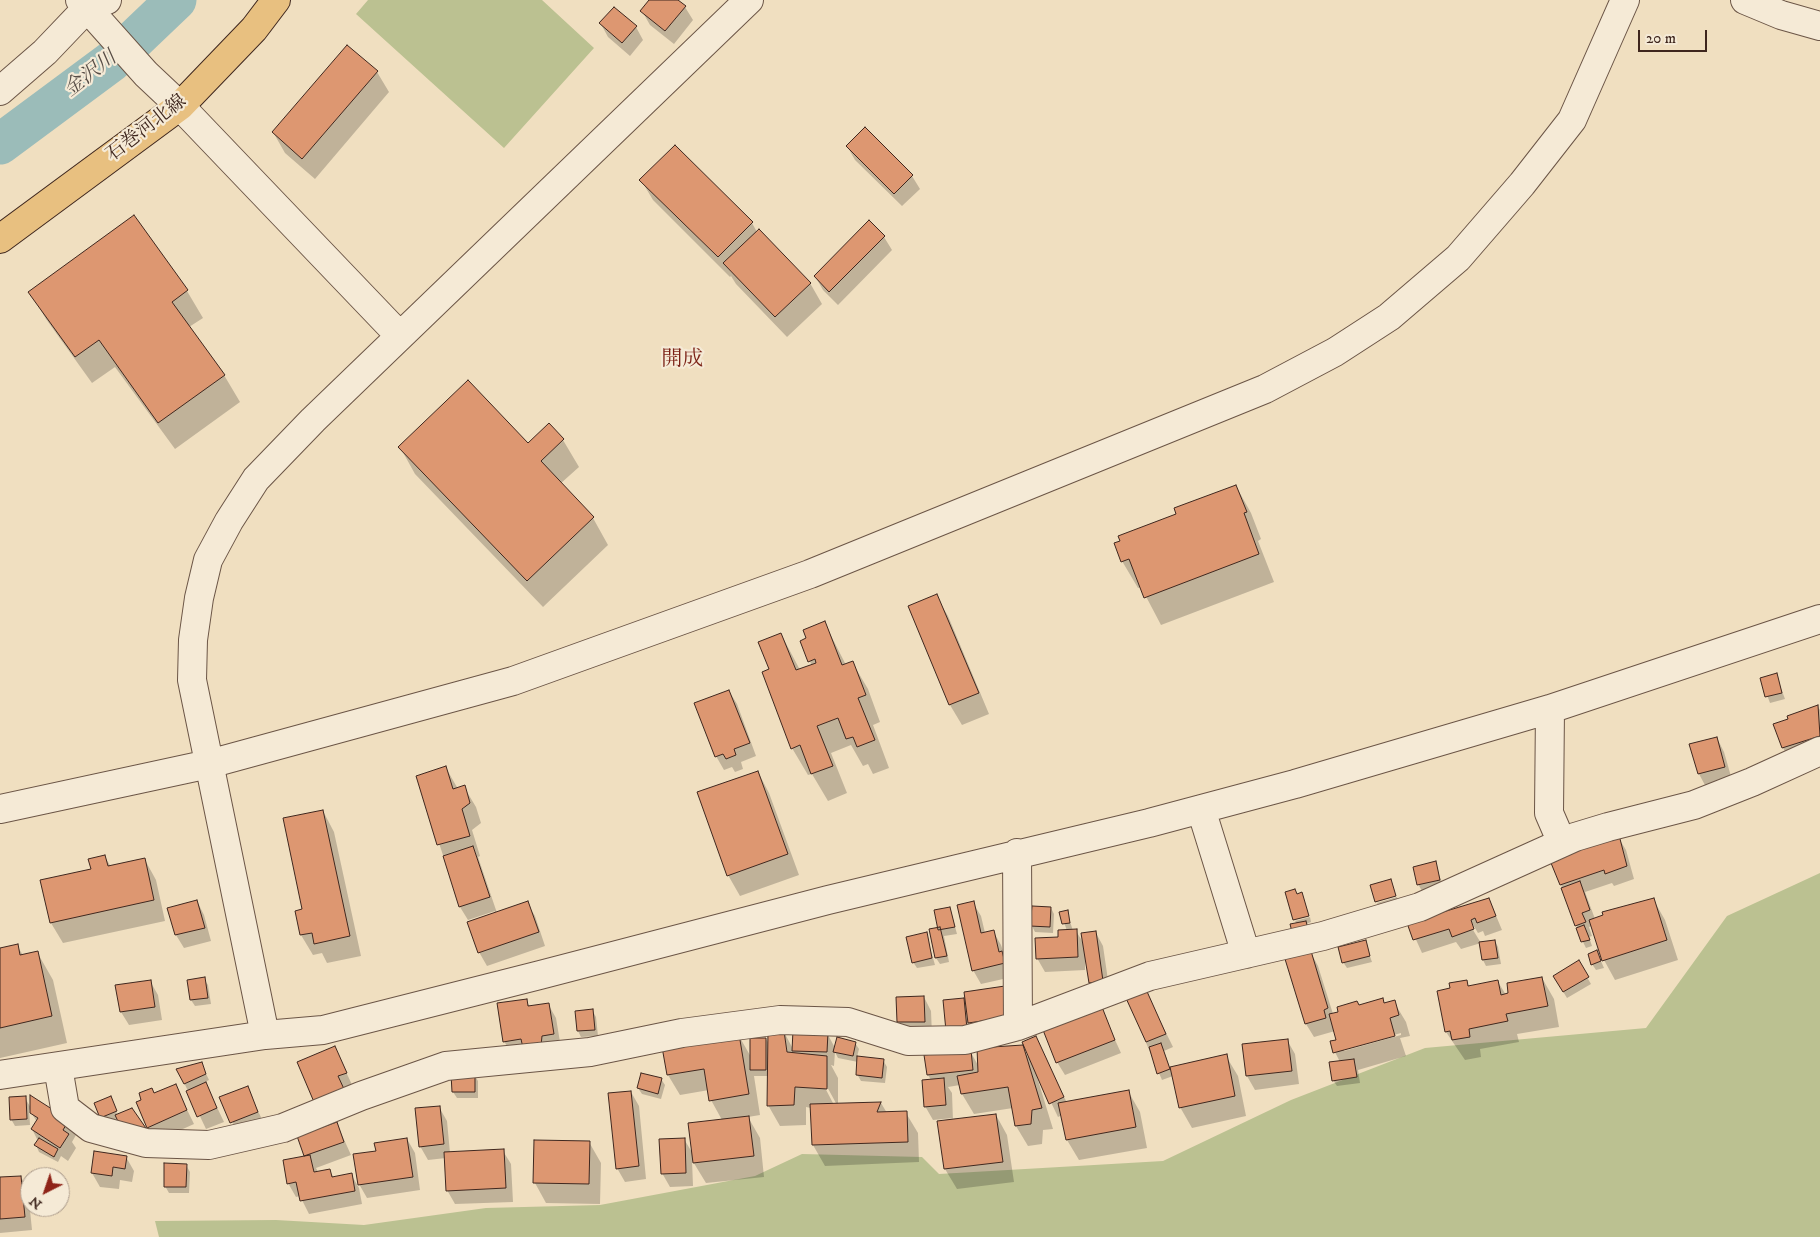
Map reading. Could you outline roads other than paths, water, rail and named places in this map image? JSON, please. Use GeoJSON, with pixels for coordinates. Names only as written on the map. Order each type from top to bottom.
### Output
{"type":"FeatureCollection","features":[{"type":"Feature","properties":{"kind":"main road","name":"石巻河北線"},"geometry":{"type":"LineString","coordinates":[[0,239],[180,106],[254,29],[276,0]]}},
{"type":"Feature","properties":{"kind":"street"},"geometry":{"type":"LineString","coordinates":[[265,1035],[192,680],[192,640],[208,560],[229,521],[256,479],[319,414],[749,0]]}},
{"type":"Feature","properties":{"kind":"street"},"geometry":{"type":"LineString","coordinates":[[0,809],[209,764],[513,680],[810,574],[1265,389],[1335,352],[1390,317],[1458,258],[1522,184],[1572,120],[1625,0]]}},
{"type":"Feature","properties":{"kind":"street"},"geometry":{"type":"LineString","coordinates":[[1745,0],[1781,15],[1820,26]]}},
{"type":"Feature","properties":{"kind":"street"},"geometry":{"type":"LineString","coordinates":[[0,91],[93,7],[146,74],[180,106],[400,336]]}},
{"type":"Feature","properties":{"kind":"street"},"geometry":{"type":"LineString","coordinates":[[0,1075],[265,1035],[332,1027],[1017,853],[1201,809],[1550,708],[1820,618]]}},
{"type":"Feature","properties":{"kind":"street"},"geometry":{"type":"LineString","coordinates":[[1550,708],[1549,813],[1562,843]]}},
{"type":"Feature","properties":{"kind":"street"},"geometry":{"type":"LineString","coordinates":[[58,1067],[65,1108],[92,1128],[146,1143],[209,1145],[283,1128],[361,1096],[446,1066],[590,1052],[682,1033],[780,1020],[848,1022],[908,1041],[965,1040],[1018,1026],[1150,976],[1323,936],[1420,907],[1562,843],[1608,827],[1694,805],[1752,782],[1820,751]]}},
{"type":"Feature","properties":{"kind":"street"},"geometry":{"type":"LineString","coordinates":[[1201,809],[1246,954]]}},
{"type":"Feature","properties":{"kind":"street"},"geometry":{"type":"LineString","coordinates":[[1017,853],[1018,1026]]}},
{"type":"Feature","properties":{"kind":"waterway","name":"金沢川"},"geometry":{"type":"LineString","coordinates":[[0,144],[112,61],[176,0]]}},
{"type":"Feature","properties":{"kind":"district","name":"開成"},"geometry":{"type":"Point","coordinates":[682,361]}}]}
